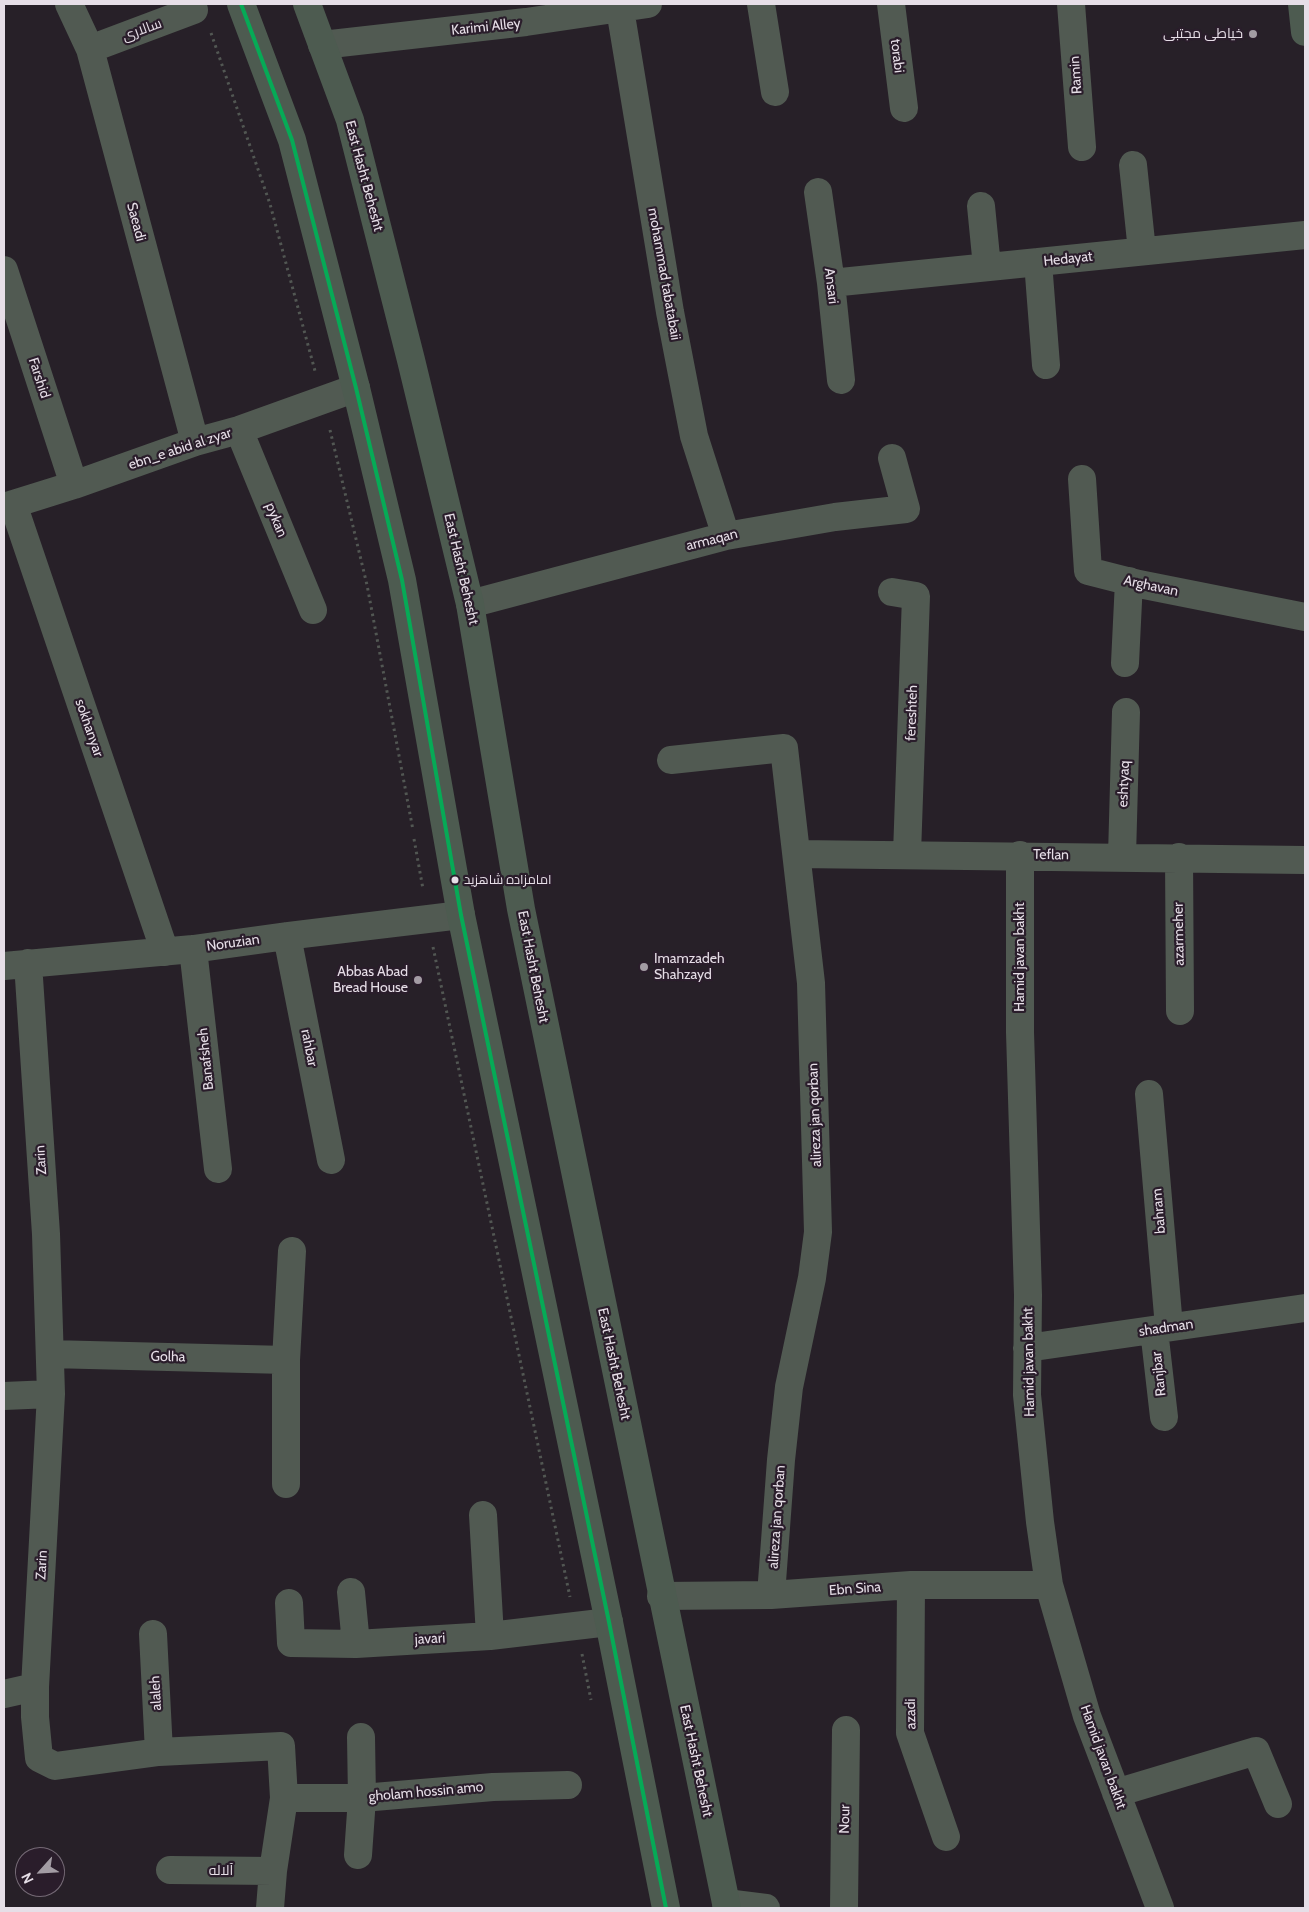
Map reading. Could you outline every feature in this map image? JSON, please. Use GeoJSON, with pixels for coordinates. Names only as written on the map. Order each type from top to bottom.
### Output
{"type":"FeatureCollection","features":[{"type":"Feature","properties":{"kind":"main road"},"geometry":{"type":"LineString","coordinates":[[241,4],[292,140],[356,388],[402,580],[461,915],[609,1622],[666,1908]]}},
{"type":"Feature","properties":{"kind":"main road","name":"East Hasht Behesht"},"geometry":{"type":"LineString","coordinates":[[307,4],[350,120],[470,604],[521,909],[726,1906]]}},
{"type":"Feature","properties":{"kind":"main road"},"geometry":{"type":"LineString","coordinates":[[1302,4],[1305,32]]}},
{"type":"Feature","properties":{"kind":"street","name":"Saeadi"},"geometry":{"type":"LineString","coordinates":[[69,4],[90,49],[195,442]]}},
{"type":"Feature","properties":{"kind":"street"},"geometry":{"type":"LineString","coordinates":[[761,4],[775,92]]}},
{"type":"Feature","properties":{"kind":"street","name":"torabi"},"geometry":{"type":"LineString","coordinates":[[891,4],[904,108]]}},
{"type":"Feature","properties":{"kind":"street","name":"Ramin"},"geometry":{"type":"LineString","coordinates":[[1071,4],[1082,147]]}},
{"type":"Feature","properties":{"kind":"street","name":"Karimi Alley"},"geometry":{"type":"LineString","coordinates":[[322,45],[523,13],[632,6]]}},
{"type":"Feature","properties":{"kind":"street","name":"mohammad tabatabaii"},"geometry":{"type":"LineString","coordinates":[[632,6],[670,312],[694,436],[726,536]]}},
{"type":"Feature","properties":{"kind":"street","name":"سالاری"},"geometry":{"type":"LineString","coordinates":[[90,49],[201,17]]}},
{"type":"Feature","properties":{"kind":"street"},"geometry":{"type":"LineString","coordinates":[[1133,165],[1142,251]]}},
{"type":"Feature","properties":{"kind":"street","name":"Ansari"},"geometry":{"type":"LineString","coordinates":[[818,192],[832,283],[841,380]]}},
{"type":"Feature","properties":{"kind":"street"},"geometry":{"type":"LineString","coordinates":[[981,206],[987,267]]}},
{"type":"Feature","properties":{"kind":"street","name":"Hedayat"},"geometry":{"type":"LineString","coordinates":[[832,283],[1305,234]]}},
{"type":"Feature","properties":{"kind":"street"},"geometry":{"type":"LineString","coordinates":[[1038,262],[1046,365]]}},
{"type":"Feature","properties":{"kind":"street","name":"Farshid"},"geometry":{"type":"LineString","coordinates":[[4,270],[74,485]]}},
{"type":"Feature","properties":{"kind":"street","name":"ebn_e abid al zyar"},"geometry":{"type":"LineString","coordinates":[[8,505],[74,485],[195,442],[239,430],[356,388]]}},
{"type":"Feature","properties":{"kind":"street","name":"pykan"},"geometry":{"type":"LineString","coordinates":[[239,430],[313,610]]}},
{"type":"Feature","properties":{"kind":"street","name":"armaqan"},"geometry":{"type":"LineString","coordinates":[[470,604],[726,536],[835,516],[906,509],[892,458]]}},
{"type":"Feature","properties":{"kind":"street","name":"Arghavan"},"geometry":{"type":"LineString","coordinates":[[1082,479],[1088,571],[1305,616]]}},
{"type":"Feature","properties":{"kind":"street","name":"sokhanyar"},"geometry":{"type":"LineString","coordinates":[[8,505],[165,952]]}},
{"type":"Feature","properties":{"kind":"street"},"geometry":{"type":"LineString","coordinates":[[1125,663],[1130,581]]}},
{"type":"Feature","properties":{"kind":"street","name":"fereshteh"},"geometry":{"type":"LineString","coordinates":[[892,592],[916,596],[907,854]]}},
{"type":"Feature","properties":{"kind":"street","name":"eshtyaq"},"geometry":{"type":"LineString","coordinates":[[1122,856],[1126,712]]}},
{"type":"Feature","properties":{"kind":"street","name":"alireza jan qorban"},"geometry":{"type":"LineString","coordinates":[[671,760],[784,748],[810,983],[818,1232],[812,1278],[790,1386],[781,1460],[771,1595]]}},
{"type":"Feature","properties":{"kind":"street","name":"Teflan"},"geometry":{"type":"LineString","coordinates":[[796,854],[1122,856],[1305,860]]}},
{"type":"Feature","properties":{"kind":"street","name":"Hamid javan bakht"},"geometry":{"type":"LineString","coordinates":[[1020,855],[1020,1032],[1028,1295],[1027,1395],[1040,1522],[1049,1585],[1087,1716],[1160,1908]]}},
{"type":"Feature","properties":{"kind":"street","name":"azarmeher"},"geometry":{"type":"LineString","coordinates":[[1179,857],[1180,1011]]}},
{"type":"Feature","properties":{"kind":"street","name":"Noruzian"},"geometry":{"type":"LineString","coordinates":[[16,965],[193,949],[461,915]]}},
{"type":"Feature","properties":{"kind":"street","name":"rahbar"},"geometry":{"type":"LineString","coordinates":[[286,936],[331,1160]]}},
{"type":"Feature","properties":{"kind":"street","name":"Banafsheh"},"geometry":{"type":"LineString","coordinates":[[193,949],[218,1169]]}},
{"type":"Feature","properties":{"kind":"street","name":"Zarin"},"geometry":{"type":"LineString","coordinates":[[16,965],[46,1234],[50,1354],[51,1394],[35,1687],[35,1718],[39,1758],[55,1766],[159,1752],[281,1746],[284,1798],[273,1870],[270,1908]]}},
{"type":"Feature","properties":{"kind":"street","name":"bahram"},"geometry":{"type":"LineString","coordinates":[[1149,1094],[1162,1328]]}},
{"type":"Feature","properties":{"kind":"street"},"geometry":{"type":"LineString","coordinates":[[286,1484],[286,1360],[292,1251]]}},
{"type":"Feature","properties":{"kind":"street","name":"shadman"},"geometry":{"type":"LineString","coordinates":[[1027,1348],[1305,1308]]}},
{"type":"Feature","properties":{"kind":"street","name":"Ranjbar"},"geometry":{"type":"LineString","coordinates":[[1162,1328],[1164,1418]]}},
{"type":"Feature","properties":{"kind":"street","name":"Golha"},"geometry":{"type":"LineString","coordinates":[[50,1354],[286,1360]]}},
{"type":"Feature","properties":{"kind":"street"},"geometry":{"type":"LineString","coordinates":[[4,1396],[51,1394]]}},
{"type":"Feature","properties":{"kind":"street"},"geometry":{"type":"LineString","coordinates":[[483,1515],[490,1636]]}},
{"type":"Feature","properties":{"kind":"street","name":"Ebn Sina"},"geometry":{"type":"LineString","coordinates":[[661,1596],[771,1595],[911,1585],[1049,1585]]}},
{"type":"Feature","properties":{"kind":"street","name":"azadi"},"geometry":{"type":"LineString","coordinates":[[911,1585],[910,1733],[946,1837]]}},
{"type":"Feature","properties":{"kind":"street"},"geometry":{"type":"LineString","coordinates":[[351,1592],[356,1644]]}},
{"type":"Feature","properties":{"kind":"street","name":"javari"},"geometry":{"type":"LineString","coordinates":[[289,1602],[291,1643],[356,1644],[490,1636],[609,1622]]}},
{"type":"Feature","properties":{"kind":"street","name":"alaleh"},"geometry":{"type":"LineString","coordinates":[[153,1634],[159,1752]]}},
{"type":"Feature","properties":{"kind":"street"},"geometry":{"type":"LineString","coordinates":[[4,1694],[35,1687]]}},
{"type":"Feature","properties":{"kind":"street","name":"Nour"},"geometry":{"type":"LineString","coordinates":[[844,1908],[846,1730]]}},
{"type":"Feature","properties":{"kind":"street"},"geometry":{"type":"LineString","coordinates":[[358,1854],[362,1798],[361,1737]]}},
{"type":"Feature","properties":{"kind":"street"},"geometry":{"type":"LineString","coordinates":[[1116,1793],[1256,1751],[1278,1804]]}},
{"type":"Feature","properties":{"kind":"street","name":"gholam hossin amo"},"geometry":{"type":"LineString","coordinates":[[284,1798],[362,1798],[493,1787],[568,1785]]}},
{"type":"Feature","properties":{"kind":"street","name":"آلاله"},"geometry":{"type":"LineString","coordinates":[[170,1870],[273,1870]]}},
{"type":"Feature","properties":{"kind":"street"},"geometry":{"type":"LineString","coordinates":[[726,1906],[766,1908]]}},
{"type":"Feature","properties":{"kind":"path"},"geometry":{"type":"LineString","coordinates":[[201,17],[270,204],[323,400],[367,585],[440,988],[592,1702]]}},
{"type":"Feature","properties":{"kind":"transit line"},"geometry":{"type":"LineString","coordinates":[[241,4],[292,140],[356,388],[402,580],[461,915],[609,1622],[666,1908]]}},
{"type":"Feature","properties":{"kind":"place","name":"خیاطی مجتبی"},"geometry":{"type":"Point","coordinates":[1253,34]}},
{"type":"Feature","properties":{"kind":"place","name":"امامزاده شاهزید"},"geometry":{"type":"Point","coordinates":[455,880]}},
{"type":"Feature","properties":{"kind":"place","name":"Imamzadeh Shahzayd"},"geometry":{"type":"Point","coordinates":[644,967]}},
{"type":"Feature","properties":{"kind":"place","name":"Abbas Abad Bread House"},"geometry":{"type":"Point","coordinates":[418,980]}}]}
